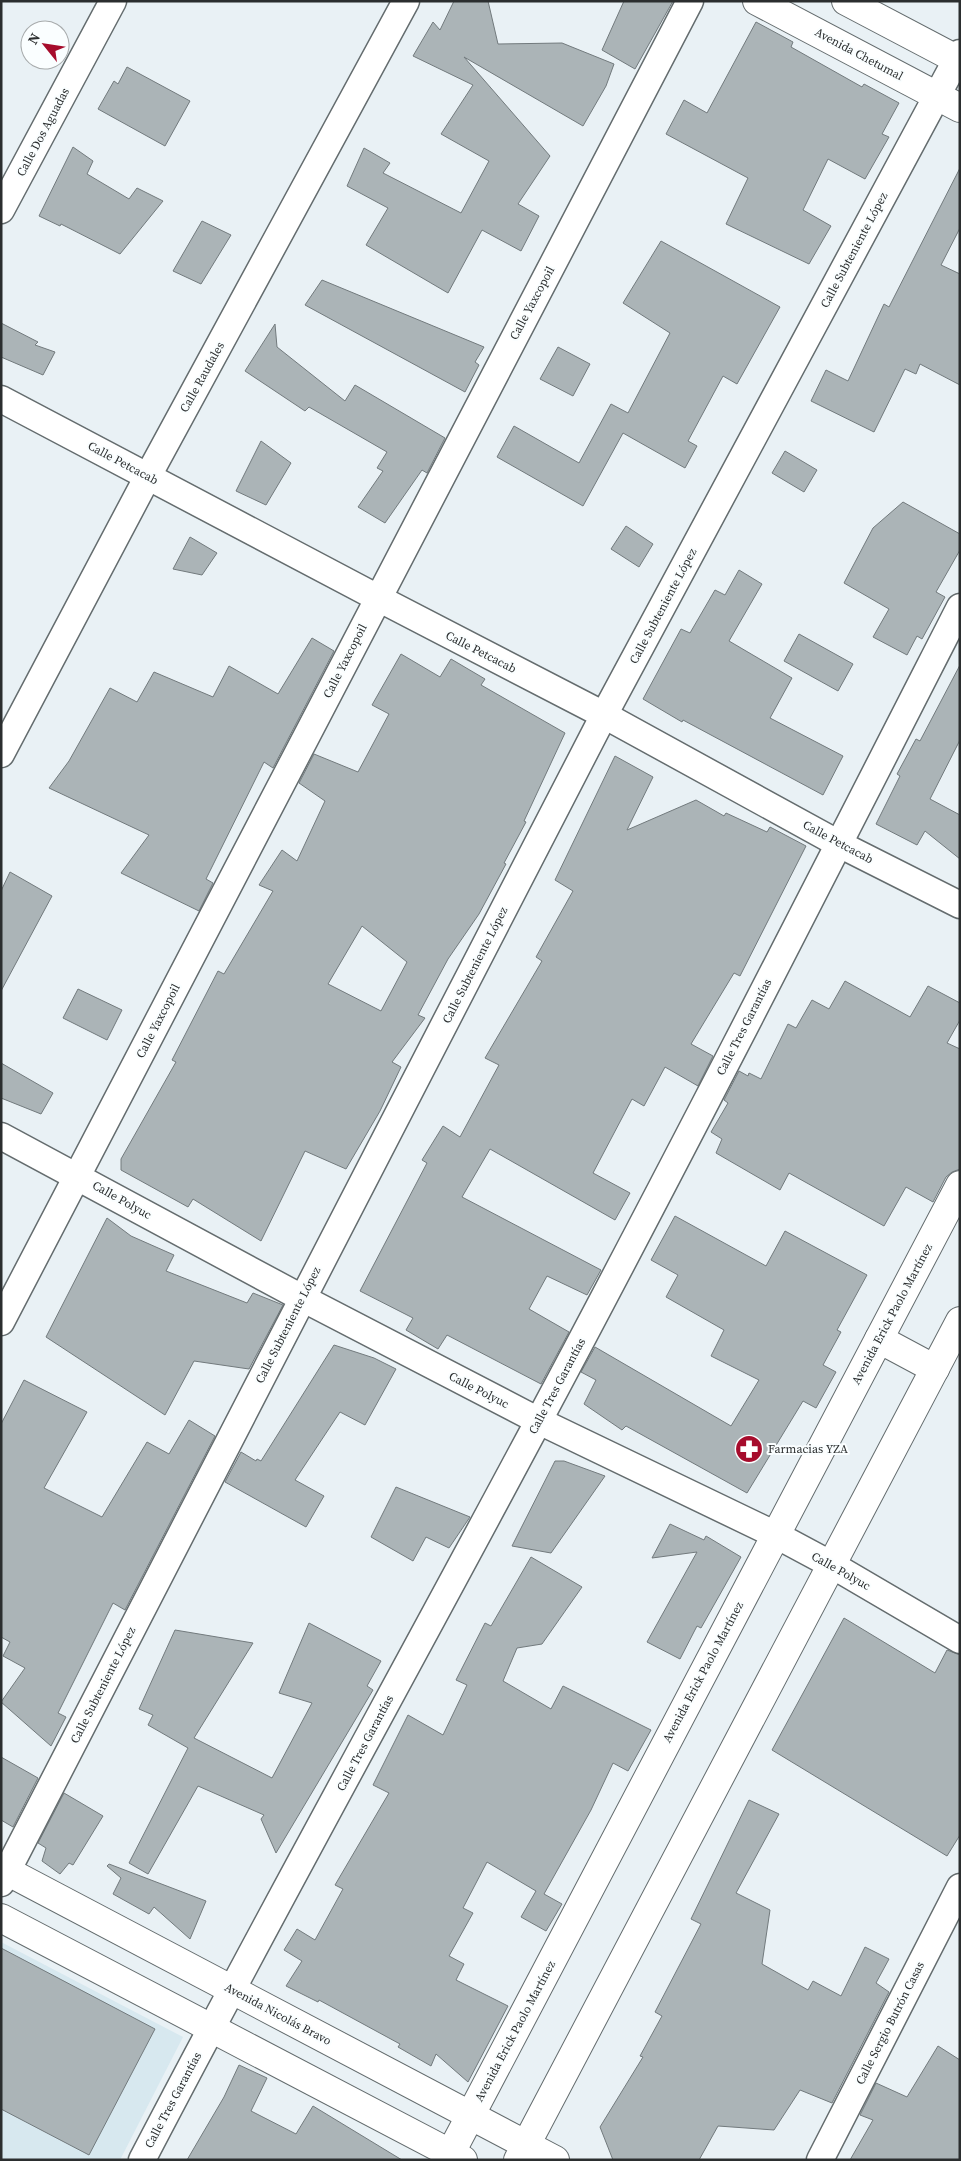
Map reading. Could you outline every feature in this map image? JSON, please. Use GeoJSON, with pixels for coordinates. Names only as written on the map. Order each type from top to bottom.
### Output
{"type":"FeatureCollection","features":[{"type":"Feature","properties":{"kind":"main road","name":"Avenida Chetumal"},"geometry":{"type":"LineString","coordinates":[[757,1],[948,102]]}},
{"type":"Feature","properties":{"kind":"main road"},"geometry":{"type":"LineString","coordinates":[[846,1],[959,58]]}},
{"type":"Feature","properties":{"kind":"main road","name":"Avenida Erick Paolo Martínez"},"geometry":{"type":"LineString","coordinates":[[453,2158],[470,2115],[960,1185]]}},
{"type":"Feature","properties":{"kind":"main road"},"geometry":{"type":"LineString","coordinates":[[522,2152],[960,1321]]}},
{"type":"Feature","properties":{"kind":"main road"},"geometry":{"type":"LineString","coordinates":[[879,1339],[935,1369]]}},
{"type":"Feature","properties":{"kind":"main road","name":"Avenida Nicolás Bravo"},"geometry":{"type":"LineString","coordinates":[[3,1874],[232,1990],[470,2115],[522,2152],[556,2160]]}},
{"type":"Feature","properties":{"kind":"main road"},"geometry":{"type":"LineString","coordinates":[[1,1918],[211,2027],[453,2158]]}},
{"type":"Feature","properties":{"kind":"street","name":"Calle Dos Aguadas"},"geometry":{"type":"LineString","coordinates":[[1,210],[113,1]]}},
{"type":"Feature","properties":{"kind":"street","name":"Calle Raudales"},"geometry":{"type":"LineString","coordinates":[[1,754],[148,476],[406,1]]}},
{"type":"Feature","properties":{"kind":"street","name":"Calle Yaxcopoil"},"geometry":{"type":"LineString","coordinates":[[1,1322],[690,1]]}},
{"type":"Feature","properties":{"kind":"street","name":"Calle Subteniente López"},"geometry":{"type":"LineString","coordinates":[[3,1874],[604,715],[948,102],[959,58]]}},
{"type":"Feature","properties":{"kind":"street","name":"Calle Petcacab"},"geometry":{"type":"LineString","coordinates":[[1,399],[604,715],[839,844],[960,905]]}},
{"type":"Feature","properties":{"kind":"street","name":"Calle Tres Garantías"},"geometry":{"type":"LineString","coordinates":[[142,2160],[211,2027],[539,1421],[960,607]]}},
{"type":"Feature","properties":{"kind":"street","name":"Calle Polyuc"},"geometry":{"type":"LineString","coordinates":[[1,1136],[302,1298],[539,1421],[776,1535],[832,1565],[960,1640]]}},
{"type":"Feature","properties":{"kind":"street","name":"Calle Sergio Butrón Casas"},"geometry":{"type":"LineString","coordinates":[[820,2160],[960,1887]]}},
{"type":"Feature","properties":{"kind":"shaded area"},"geometry":{"type":"Polygon","coordinates":[[[1,1942],[183,2037],[120,2160],[1,2160],[1,1942]]]}},
{"type":"Feature","properties":{"kind":"building"},"geometry":{"type":"Polygon","coordinates":[[[454,1],[488,1],[498,44],[562,43],[614,64],[606,86],[583,126],[464,57],[550,156],[518,204],[539,216],[521,251],[482,230],[448,293],[366,245],[388,208],[347,186],[364,148],[390,163],[383,173],[461,213],[489,161],[441,134],[473,85],[413,56],[433,22],[440,30],[454,1]]]}},
{"type":"Feature","properties":{"kind":"building"},"geometry":{"type":"Polygon","coordinates":[[[624,1],[673,1],[635,69],[602,50],[624,1]]]}},
{"type":"Feature","properties":{"kind":"building"},"geometry":{"type":"Polygon","coordinates":[[[756,22],[793,42],[791,47],[862,87],[864,84],[899,103],[882,134],[889,137],[865,179],[828,159],[803,210],[831,226],[809,264],[726,224],[748,178],[666,134],[684,100],[707,113],[756,22]]]}},
{"type":"Feature","properties":{"kind":"building"},"geometry":{"type":"Polygon","coordinates":[[[127,67],[190,101],[165,146],[98,109],[114,81],[118,84],[127,67]]]}},
{"type":"Feature","properties":{"kind":"building"},"geometry":{"type":"Polygon","coordinates":[[[73,147],[93,161],[87,174],[129,199],[137,188],[163,201],[120,254],[61,224],[60,226],[39,216],[73,147]]]}},
{"type":"Feature","properties":{"kind":"building"},"geometry":{"type":"Polygon","coordinates":[[[960,168],[960,228],[941,265],[960,274],[960,385],[920,364],[916,374],[905,369],[874,432],[811,401],[826,370],[848,381],[884,304],[889,307],[960,168]]]}},
{"type":"Feature","properties":{"kind":"building"},"geometry":{"type":"Polygon","coordinates":[[[202,221],[231,235],[201,284],[173,271],[202,221]]]}},
{"type":"Feature","properties":{"kind":"building"},"geometry":{"type":"Polygon","coordinates":[[[661,241],[780,307],[737,384],[723,376],[688,441],[697,446],[685,468],[623,433],[583,506],[497,457],[514,426],[579,463],[611,404],[628,413],[670,333],[623,303],[661,241]]]}},
{"type":"Feature","properties":{"kind":"building"},"geometry":{"type":"Polygon","coordinates":[[[322,280],[484,347],[475,362],[479,365],[465,392],[305,305],[322,280]]]}},
{"type":"Feature","properties":{"kind":"building"},"geometry":{"type":"Polygon","coordinates":[[[1,323],[38,342],[35,345],[55,352],[43,375],[1,357],[1,323]]]}},
{"type":"Feature","properties":{"kind":"building"},"geometry":{"type":"Polygon","coordinates":[[[275,324],[277,347],[345,401],[355,385],[445,438],[427,473],[422,470],[385,523],[358,507],[383,471],[377,468],[387,452],[309,407],[305,411],[245,371],[275,324]]]}},
{"type":"Feature","properties":{"kind":"building"},"geometry":{"type":"Polygon","coordinates":[[[558,347],[590,364],[573,396],[540,379],[558,347]]]}},
{"type":"Feature","properties":{"kind":"building"},"geometry":{"type":"Polygon","coordinates":[[[261,441],[291,463],[266,505],[236,491],[261,441]]]}},
{"type":"Feature","properties":{"kind":"building"},"geometry":{"type":"Polygon","coordinates":[[[785,451],[817,470],[804,492],[772,473],[785,451]]]}},
{"type":"Feature","properties":{"kind":"building"},"geometry":{"type":"Polygon","coordinates":[[[903,502],[960,534],[960,550],[936,592],[945,597],[922,639],[917,636],[907,655],[873,637],[889,609],[844,583],[873,528],[903,502]]]}},
{"type":"Feature","properties":{"kind":"building"},"geometry":{"type":"Polygon","coordinates":[[[626,526],[653,544],[639,567],[611,549],[626,526]]]}},
{"type":"Feature","properties":{"kind":"building"},"geometry":{"type":"Polygon","coordinates":[[[190,537],[217,553],[202,575],[173,569],[190,537]]]}},
{"type":"Feature","properties":{"kind":"building"},"geometry":{"type":"Polygon","coordinates":[[[739,570],[762,584],[729,641],[792,678],[770,718],[843,756],[823,795],[683,720],[682,722],[643,699],[681,629],[690,633],[715,590],[725,595],[739,570]]]}},
{"type":"Feature","properties":{"kind":"building"},"geometry":{"type":"Polygon","coordinates":[[[799,634],[853,664],[838,691],[784,661],[799,634]]]}},
{"type":"Feature","properties":{"kind":"building"},"geometry":{"type":"Polygon","coordinates":[[[312,638],[334,651],[273,768],[264,762],[206,879],[213,883],[199,911],[121,873],[149,835],[49,788],[69,761],[110,688],[137,702],[154,672],[213,697],[229,666],[278,694],[312,638]]]}},
{"type":"Feature","properties":{"kind":"building"},"geometry":{"type":"Polygon","coordinates":[[[401,654],[440,677],[451,659],[485,679],[481,685],[565,733],[524,821],[526,822],[504,863],[506,864],[479,914],[448,959],[418,1015],[425,1018],[392,1062],[401,1067],[380,1111],[346,1169],[305,1151],[261,1241],[193,1199],[188,1207],[121,1170],[121,1159],[176,1062],[172,1060],[218,971],[224,974],[273,891],[259,885],[282,850],[297,861],[325,801],[299,783],[314,754],[358,772],[389,714],[372,705],[401,654]],[[362,926],[328,984],[381,1011],[407,962],[362,926]]]}},
{"type":"Feature","properties":{"kind":"building"},"geometry":{"type":"Polygon","coordinates":[[[960,665],[960,740],[930,799],[960,815],[960,859],[925,831],[917,845],[876,824],[900,776],[897,774],[916,739],[920,741],[960,665]]]}},
{"type":"Feature","properties":{"kind":"building"},"geometry":{"type":"Polygon","coordinates":[[[615,756],[653,777],[627,830],[696,800],[724,816],[726,813],[767,832],[770,827],[806,846],[740,976],[734,973],[691,1044],[713,1056],[698,1086],[665,1067],[644,1106],[632,1099],[593,1173],[630,1193],[615,1220],[490,1149],[462,1197],[601,1270],[587,1295],[547,1276],[529,1309],[569,1332],[541,1384],[447,1335],[438,1349],[406,1330],[413,1318],[360,1291],[427,1163],[422,1160],[443,1126],[460,1137],[499,1065],[485,1058],[542,961],[536,957],[573,891],[555,880],[615,756]]]}},
{"type":"Feature","properties":{"kind":"building"},"geometry":{"type":"Polygon","coordinates":[[[10,872],[52,896],[1,991],[1,891],[10,872]]]}},
{"type":"Feature","properties":{"kind":"building"},"geometry":{"type":"Polygon","coordinates":[[[845,981],[910,1017],[928,986],[960,1003],[960,1020],[947,1043],[960,1049],[960,1169],[946,1177],[933,1202],[906,1187],[884,1226],[789,1173],[780,1190],[716,1153],[722,1139],[711,1132],[728,1103],[724,1100],[739,1071],[748,1076],[749,1073],[761,1079],[788,1024],[796,1028],[812,1000],[829,1009],[845,981]]]}},
{"type":"Feature","properties":{"kind":"building"},"geometry":{"type":"Polygon","coordinates":[[[78,989],[122,1010],[107,1040],[63,1018],[78,989]]]}},
{"type":"Feature","properties":{"kind":"building"},"geometry":{"type":"Polygon","coordinates":[[[1,1063],[53,1093],[41,1114],[1,1098],[1,1063]]]}},
{"type":"Feature","properties":{"kind":"building"},"geometry":{"type":"Polygon","coordinates":[[[675,1216],[766,1266],[785,1231],[867,1275],[837,1330],[841,1332],[823,1365],[836,1372],[816,1408],[803,1401],[747,1493],[626,1426],[622,1430],[584,1404],[596,1380],[581,1372],[595,1347],[731,1426],[759,1380],[711,1356],[724,1330],[666,1297],[678,1275],[651,1260],[675,1216]]]}},
{"type":"Feature","properties":{"kind":"building"},"geometry":{"type":"Polygon","coordinates":[[[107,1218],[131,1236],[174,1255],[166,1271],[247,1303],[253,1293],[283,1305],[249,1369],[194,1361],[165,1415],[46,1337],[107,1218]]]}},
{"type":"Feature","properties":{"kind":"building"},"geometry":{"type":"Polygon","coordinates":[[[334,1345],[374,1358],[396,1369],[365,1425],[340,1412],[295,1480],[324,1496],[306,1527],[225,1482],[241,1452],[256,1461],[257,1459],[261,1461],[334,1345]]]}},
{"type":"Feature","properties":{"kind":"building"},"geometry":{"type":"Polygon","coordinates":[[[24,1380],[87,1412],[44,1488],[102,1517],[147,1442],[169,1454],[189,1420],[215,1436],[125,1610],[113,1603],[58,1713],[66,1717],[51,1746],[1,1702],[25,1668],[3,1656],[10,1642],[1,1637],[1,1424],[24,1380]]]}},
{"type":"Feature","properties":{"kind":"building"},"geometry":{"type":"Polygon","coordinates":[[[555,1461],[564,1461],[605,1476],[551,1553],[512,1546],[555,1461]]]}},
{"type":"Feature","properties":{"kind":"building"},"geometry":{"type":"Polygon","coordinates":[[[396,1487],[470,1517],[449,1548],[426,1537],[413,1561],[371,1537],[396,1487]]]}},
{"type":"Feature","properties":{"kind":"building"},"geometry":{"type":"Polygon","coordinates":[[[670,1524],[704,1540],[706,1536],[741,1557],[701,1628],[697,1626],[680,1659],[647,1642],[697,1552],[652,1558],[670,1524]]]}},
{"type":"Feature","properties":{"kind":"building"},"geometry":{"type":"Polygon","coordinates":[[[531,1557],[582,1587],[542,1644],[517,1648],[503,1681],[551,1709],[563,1686],[651,1730],[628,1771],[613,1763],[591,1810],[544,1894],[562,1904],[546,1931],[521,1917],[536,1891],[487,1862],[463,1908],[473,1913],[449,1956],[464,1964],[456,1980],[508,2006],[468,2082],[436,2054],[431,2066],[398,2047],[400,2044],[319,2000],[318,2002],[286,1986],[302,1961],[284,1950],[297,1929],[315,1940],[343,1889],[335,1885],[389,1793],[373,1785],[408,1715],[443,1735],[467,1685],[456,1680],[485,1623],[491,1626],[531,1557]]]}},
{"type":"Feature","properties":{"kind":"building"},"geometry":{"type":"Polygon","coordinates":[[[844,1618],[935,1673],[947,1650],[960,1655],[960,1835],[947,1856],[772,1750],[844,1618]]]}},
{"type":"Feature","properties":{"kind":"building"},"geometry":{"type":"Polygon","coordinates":[[[309,1623],[381,1661],[367,1686],[373,1690],[276,1853],[261,1819],[264,1815],[198,1786],[148,1874],[129,1863],[188,1748],[148,1725],[153,1715],[139,1709],[175,1630],[253,1643],[194,1738],[272,1778],[312,1703],[279,1693],[309,1623]]]}},
{"type":"Feature","properties":{"kind":"building"},"geometry":{"type":"Polygon","coordinates":[[[1,1757],[38,1778],[13,1827],[1,1820],[1,1757]]]}},
{"type":"Feature","properties":{"kind":"building"},"geometry":{"type":"Polygon","coordinates":[[[64,1793],[103,1816],[73,1865],[69,1863],[60,1874],[42,1861],[46,1848],[38,1843],[64,1793]]]}},
{"type":"Feature","properties":{"kind":"building"},"geometry":{"type":"Polygon","coordinates":[[[749,1800],[779,1814],[736,1893],[770,1910],[762,1964],[808,1990],[813,1981],[841,1996],[865,1947],[889,1959],[876,1983],[889,1992],[832,2103],[800,2090],[774,2130],[718,2126],[699,2160],[613,2160],[600,2127],[643,2057],[640,2056],[662,2016],[655,2012],[701,1924],[691,1919],[749,1800]]]}},
{"type":"Feature","properties":{"kind":"building"},"geometry":{"type":"Polygon","coordinates":[[[109,1864],[206,1901],[190,1939],[154,1907],[149,1914],[113,1894],[121,1878],[107,1866],[109,1864]]]}},
{"type":"Feature","properties":{"kind":"building"},"geometry":{"type":"Polygon","coordinates":[[[1,1948],[155,2029],[89,2155],[1,2109],[1,1948]]]}},
{"type":"Feature","properties":{"kind":"building"},"geometry":{"type":"Polygon","coordinates":[[[938,2046],[960,2060],[960,2160],[850,2160],[873,2120],[860,2115],[876,2083],[907,2097],[938,2046]]]}},
{"type":"Feature","properties":{"kind":"building"},"geometry":{"type":"Polygon","coordinates":[[[239,2065],[267,2078],[251,2111],[296,2134],[313,2106],[402,2160],[187,2160],[224,2097],[239,2065]]]}},
{"type":"Feature","properties":{"kind":"place","name":"Farmacias YZA"},"geometry":{"type":"Point","coordinates":[749,1449]}}]}
